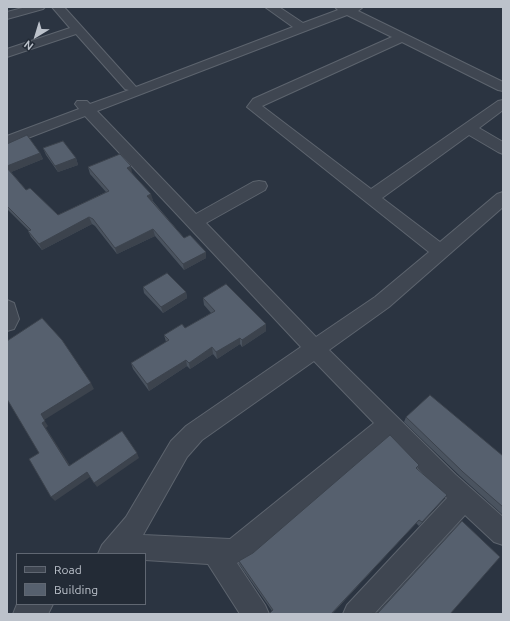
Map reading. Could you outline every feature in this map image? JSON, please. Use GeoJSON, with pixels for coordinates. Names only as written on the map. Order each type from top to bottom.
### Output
{"type":"FeatureCollection","features":[{"type":"Feature","properties":{"kind":"street"},"geometry":{"type":"LineString","coordinates":[[7,16],[39,7]]}},
{"type":"Feature","properties":{"kind":"street"},"geometry":{"type":"LineString","coordinates":[[58,7],[130,86]]}},
{"type":"Feature","properties":{"kind":"street"},"geometry":{"type":"LineString","coordinates":[[271,7],[298,26]]}},
{"type":"Feature","properties":{"kind":"street"},"geometry":{"type":"LineString","coordinates":[[7,132],[85,107],[346,8],[503,87]]}},
{"type":"Feature","properties":{"kind":"street"},"geometry":{"type":"LineString","coordinates":[[7,141],[130,86],[298,26]]}},
{"type":"Feature","properties":{"kind":"street"},"geometry":{"type":"LineString","coordinates":[[7,53],[78,29]]}},
{"type":"Feature","properties":{"kind":"street"},"geometry":{"type":"LineString","coordinates":[[402,37],[265,99],[254,107],[440,252]]}},
{"type":"Feature","properties":{"kind":"street"},"geometry":{"type":"LineString","coordinates":[[370,198],[503,104]]}},
{"type":"Feature","properties":{"kind":"street"},"geometry":{"type":"LineString","coordinates":[[85,107],[315,349],[464,498],[503,533]]}},
{"type":"Feature","properties":{"kind":"street"},"geometry":{"type":"LineString","coordinates":[[469,128],[503,149]]}},
{"type":"Feature","properties":{"kind":"street"},"geometry":{"type":"LineString","coordinates":[[195,222],[259,186]]}},
{"type":"Feature","properties":{"kind":"street"},"geometry":{"type":"LineString","coordinates":[[115,550],[135,526],[185,441],[194,433],[388,298],[503,198]]}},
{"type":"Feature","properties":{"kind":"street"},"geometry":{"type":"LineString","coordinates":[[7,308],[9,319],[7,322]]}},
{"type":"Feature","properties":{"kind":"street"},"geometry":{"type":"LineString","coordinates":[[115,550],[230,552],[243,546],[389,424]]}},
{"type":"Feature","properties":{"kind":"street"},"geometry":{"type":"LineString","coordinates":[[356,614],[464,498]]}},
{"type":"Feature","properties":{"kind":"street"},"geometry":{"type":"LineString","coordinates":[[215,552],[256,614]]}},
{"type":"Feature","properties":{"kind":"street"},"geometry":{"type":"LineString","coordinates":[[26,614],[39,605]]}},
{"type":"Feature","properties":{"kind":"building"},"geometry":{"type":"Polygon","coordinates":[[[27,135],[40,153],[7,166],[7,144],[27,135]]]}},
{"type":"Feature","properties":{"kind":"building"},"geometry":{"type":"Polygon","coordinates":[[[63,141],[76,158],[55,166],[43,148],[63,141]]]}},
{"type":"Feature","properties":{"kind":"building"},"geometry":{"type":"Polygon","coordinates":[[[120,154],[131,166],[127,168],[151,194],[147,196],[184,238],[190,235],[206,252],[183,264],[153,229],[115,248],[93,219],[89,217],[39,244],[28,231],[31,230],[7,206],[7,168],[26,190],[30,188],[58,215],[109,191],[88,167],[120,154]]]}},
{"type":"Feature","properties":{"kind":"building"},"geometry":{"type":"Polygon","coordinates":[[[167,273],[186,292],[161,307],[143,287],[167,273]]]}},
{"type":"Feature","properties":{"kind":"building"},"geometry":{"type":"Polygon","coordinates":[[[226,284],[266,324],[242,340],[240,338],[216,352],[212,347],[189,363],[186,360],[147,384],[131,363],[169,340],[164,335],[182,324],[185,328],[215,311],[203,298],[226,284]]]}},
{"type":"Feature","properties":{"kind":"building"},"geometry":{"type":"Polygon","coordinates":[[[42,318],[62,340],[91,383],[41,414],[45,421],[42,423],[69,466],[122,431],[137,453],[94,483],[87,472],[51,497],[29,459],[39,453],[7,399],[7,341],[42,318]]]}},
{"type":"Feature","properties":{"kind":"building"},"geometry":{"type":"Polygon","coordinates":[[[430,395],[503,456],[503,507],[463,472],[406,417],[430,395]]]}},
{"type":"Feature","properties":{"kind":"building"},"geometry":{"type":"Polygon","coordinates":[[[390,435],[419,465],[416,468],[447,495],[422,522],[419,520],[331,614],[269,614],[273,610],[239,561],[253,553],[390,435]]]}},
{"type":"Feature","properties":{"kind":"building"},"geometry":{"type":"Polygon","coordinates":[[[462,521],[500,557],[450,614],[371,614],[378,613],[462,521]]]}}]}
